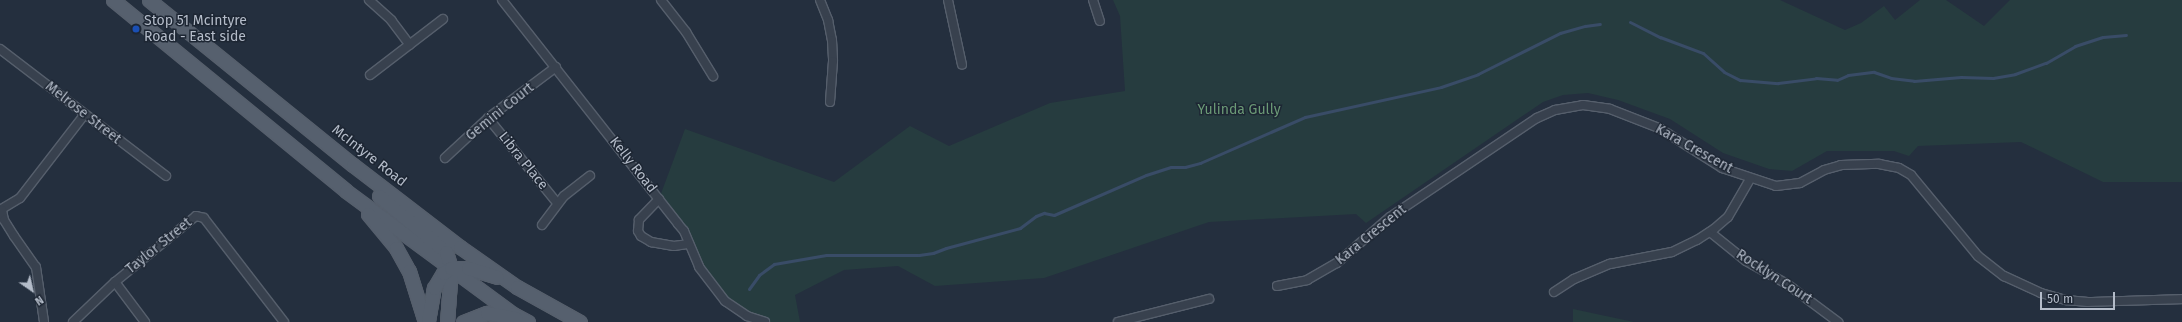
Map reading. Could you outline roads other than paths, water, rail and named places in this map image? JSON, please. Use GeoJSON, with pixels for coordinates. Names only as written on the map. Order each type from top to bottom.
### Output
{"type":"FeatureCollection","features":[{"type":"Feature","properties":{"kind":"main road"},"geometry":{"type":"LineString","coordinates":[[113,0],[346,191],[526,321]]}},
{"type":"Feature","properties":{"kind":"main road","name":"McIntyre Road"},"geometry":{"type":"LineString","coordinates":[[149,0],[353,165],[508,280],[580,322]]}},
{"type":"Feature","properties":{"kind":"main road"},"geometry":{"type":"LineString","coordinates":[[353,165],[375,192],[442,247],[446,252],[451,268],[447,322]]}},
{"type":"Feature","properties":{"kind":"main road"},"geometry":{"type":"LineString","coordinates":[[346,191],[383,230],[396,248],[414,283],[426,322]]}},
{"type":"Feature","properties":{"kind":"main road"},"geometry":{"type":"LineString","coordinates":[[426,322],[430,299],[434,288],[443,273],[451,268],[468,268],[508,280]]}},
{"type":"Feature","properties":{"kind":"main road"},"geometry":{"type":"LineString","coordinates":[[463,322],[487,313],[526,321]]}},
{"type":"Feature","properties":{"kind":"street"},"geometry":{"type":"LineString","coordinates":[[369,0],[390,20],[410,45]]}},
{"type":"Feature","properties":{"kind":"street","name":"Kelly Road"},"geometry":{"type":"LineString","coordinates":[[502,0],[684,232],[688,244],[700,268],[725,301],[743,314],[765,322]]}},
{"type":"Feature","properties":{"kind":"street"},"geometry":{"type":"LineString","coordinates":[[661,0],[686,32],[714,76]]}},
{"type":"Feature","properties":{"kind":"street"},"geometry":{"type":"LineString","coordinates":[[820,0],[828,20],[832,40],[833,61],[830,102]]}},
{"type":"Feature","properties":{"kind":"street"},"geometry":{"type":"LineString","coordinates":[[948,0],[962,66]]}},
{"type":"Feature","properties":{"kind":"street"},"geometry":{"type":"LineString","coordinates":[[1093,0],[1100,21]]}},
{"type":"Feature","properties":{"kind":"street"},"geometry":{"type":"LineString","coordinates":[[370,75],[443,19]]}},
{"type":"Feature","properties":{"kind":"street","name":"Melrose Street"},"geometry":{"type":"LineString","coordinates":[[0,49],[166,176]]}},
{"type":"Feature","properties":{"kind":"street","name":"Gemini Court"},"geometry":{"type":"LineString","coordinates":[[445,158],[488,118],[556,67]]}},
{"type":"Feature","properties":{"kind":"street","name":"Kara Crescent"},"geometry":{"type":"LineString","coordinates":[[1277,286],[1298,283],[1325,271],[1350,253],[1390,217],[1537,118],[1564,107],[1592,106],[1610,109],[1667,132],[1715,165],[1750,179],[1771,185],[1787,186],[1800,183],[1824,170],[1841,165],[1879,164],[1892,166],[1911,175],[1978,256],[2004,276],[2029,288],[2072,301],[2182,299]]}},
{"type":"Feature","properties":{"kind":"street"},"geometry":{"type":"LineString","coordinates":[[44,322],[36,267],[4,220],[1,210],[20,198],[85,114]]}},
{"type":"Feature","properties":{"kind":"street","name":"Libra Place"},"geometry":{"type":"LineString","coordinates":[[488,118],[557,203]]}},
{"type":"Feature","properties":{"kind":"street","name":"Libra Place"},"geometry":{"type":"LineString","coordinates":[[542,224],[557,203],[570,190],[590,176]]}},
{"type":"Feature","properties":{"kind":"street"},"geometry":{"type":"LineString","coordinates":[[1554,292],[1582,275],[1610,264],[1680,250],[1724,222],[1733,212],[1750,179]]}},
{"type":"Feature","properties":{"kind":"street"},"geometry":{"type":"LineString","coordinates":[[659,199],[639,220],[637,226],[641,236],[652,242],[669,246],[688,244]]}},
{"type":"Feature","properties":{"kind":"street","name":"Taylor Street"},"geometry":{"type":"LineString","coordinates":[[73,322],[115,282],[196,216],[204,218],[284,322]]}},
{"type":"Feature","properties":{"kind":"street","name":"Rocklyn Court"},"geometry":{"type":"LineString","coordinates":[[1710,232],[1753,266],[1788,284],[1838,322]]}},
{"type":"Feature","properties":{"kind":"street"},"geometry":{"type":"LineString","coordinates":[[115,282],[146,322]]}},
{"type":"Feature","properties":{"kind":"street"},"geometry":{"type":"LineString","coordinates":[[1118,322],[1209,299]]}},
{"type":"Feature","properties":{"kind":"waterway"},"geometry":{"type":"LineString","coordinates":[[1630,22],[1660,37],[1703,53],[1724,72],[1740,80],[1778,83],[1816,78],[1837,80],[1848,75],[1874,72],[1891,78],[1914,81],[1961,77],[1993,78],[2015,74],[2046,63],[2075,46],[2103,37],[2126,35]]}},
{"type":"Feature","properties":{"kind":"waterway"},"geometry":{"type":"LineString","coordinates":[[749,289],[759,275],[774,264],[826,255],[919,255],[933,253],[946,248],[1020,228],[1036,216],[1044,213],[1054,215],[1146,175],[1171,167],[1185,167],[1200,163],[1305,117],[1441,87],[1478,74],[1560,33],[1585,26],[1600,24]]}},
{"type":"Feature","properties":{"kind":"place","name":"Stop 51 Mcintyre Road - East side"},"geometry":{"type":"Point","coordinates":[136,29]}},
{"type":"Feature","properties":{"kind":"park label","name":"Yulinda Gully"},"geometry":{"type":"Point","coordinates":[1239,110]}}]}
